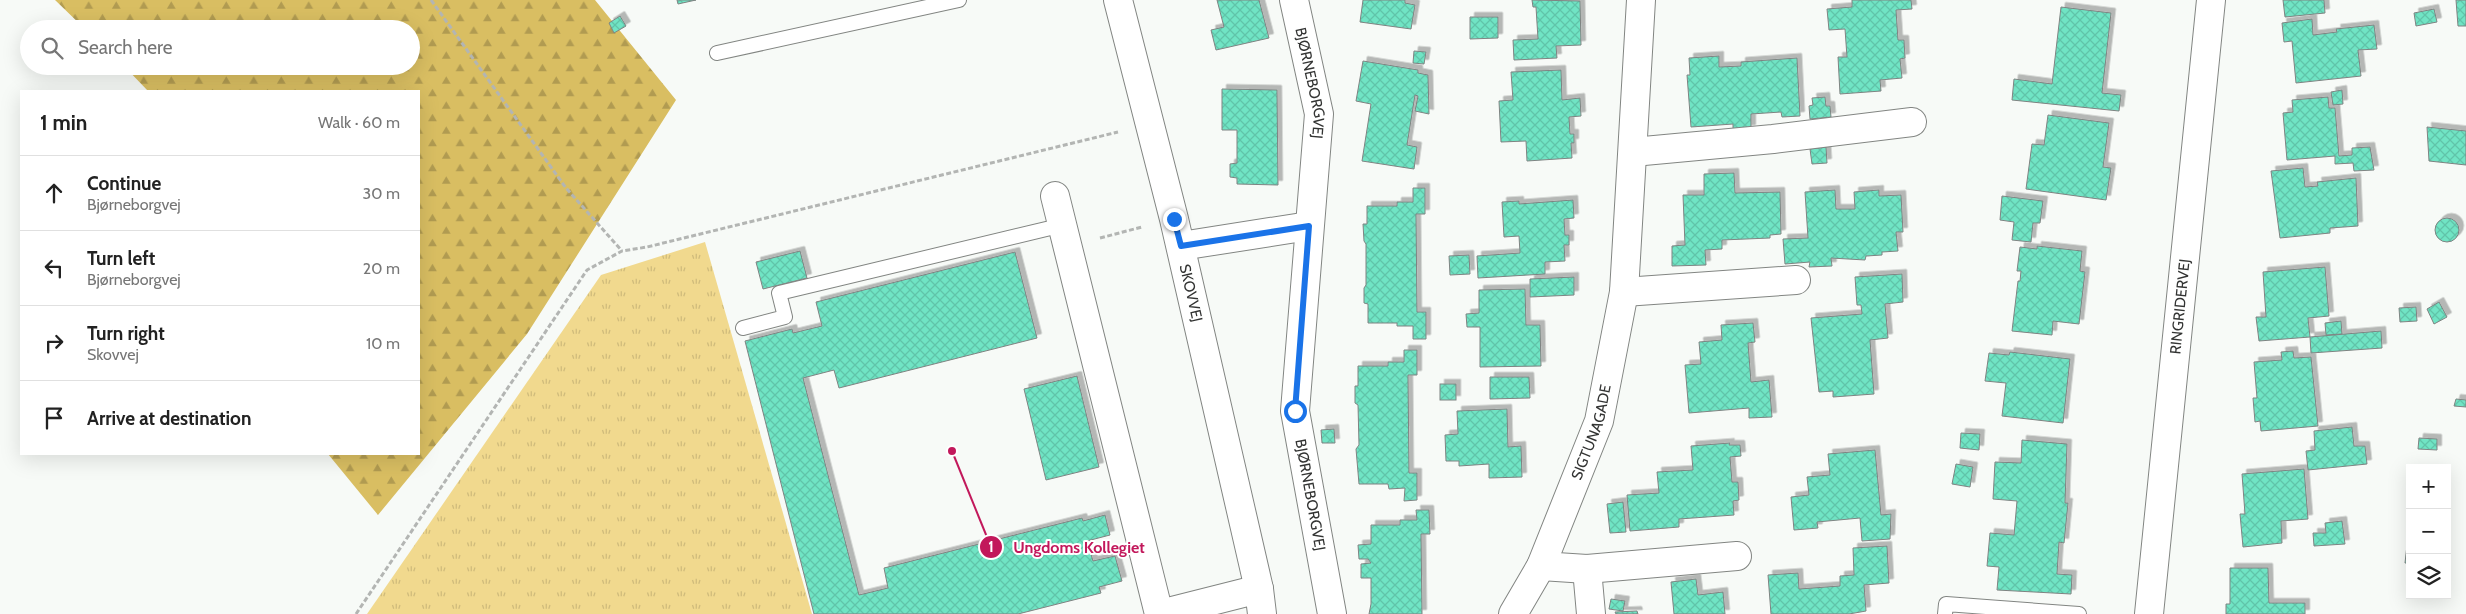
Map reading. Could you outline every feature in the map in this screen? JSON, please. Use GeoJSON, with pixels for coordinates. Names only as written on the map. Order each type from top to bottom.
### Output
{"type":"FeatureCollection","features":[{"type":"Feature","properties":{"kind":"street","name":"SKOVVEJ"},"geometry":{"type":"LineString","coordinates":[[1056,196],[1159,614],[1260,602],[1181,246],[1118,0]]}},
{"type":"Feature","properties":{"kind":"street","name":"BJØRNEBORGVEJ"},"geometry":{"type":"LineString","coordinates":[[1294,0],[1319,114],[1295,411],[1332,614]]}},
{"type":"Feature","properties":{"kind":"street","name":"SIGTUNAGADE"},"geometry":{"type":"LineString","coordinates":[[1513,614],[1541,566],[1599,421],[1624,292],[1641,0]]}},
{"type":"Feature","properties":{"kind":"street","name":"RINGRIDERVEJ"},"geometry":{"type":"LineString","coordinates":[[2149,614],[2211,0]]}},
{"type":"Feature","properties":{"kind":"street"},"geometry":{"type":"LineString","coordinates":[[1633,152],[1773,139],[1912,122]]}},
{"type":"Feature","properties":{"kind":"street"},"geometry":{"type":"LineString","coordinates":[[1181,246],[1309,226]]}},
{"type":"Feature","properties":{"kind":"street"},"geometry":{"type":"LineString","coordinates":[[1624,292],[1796,280]]}},
{"type":"Feature","properties":{"kind":"street"},"geometry":{"type":"LineString","coordinates":[[1541,566],[1587,569],[1736,556]]}},
{"type":"Feature","properties":{"kind":"street"},"geometry":{"type":"LineString","coordinates":[[1587,569],[1591,614]]}},
{"type":"Feature","properties":{"kind":"lane"},"geometry":{"type":"LineString","coordinates":[[717,54],[959,0]]}},
{"type":"Feature","properties":{"kind":"lane"},"geometry":{"type":"LineString","coordinates":[[743,328],[784,317],[779,293],[1066,235]]}},
{"type":"Feature","properties":{"kind":"lane"},"geometry":{"type":"LineString","coordinates":[[1945,614],[1946,604],[2079,614]]}},
{"type":"Feature","properties":{"kind":"path"},"geometry":{"type":"LineString","coordinates":[[431,0],[566,188],[622,251]]}},
{"type":"Feature","properties":{"kind":"path"},"geometry":{"type":"LineString","coordinates":[[356,614],[587,270],[622,251],[647,247],[1151,124]]}},
{"type":"Feature","properties":{"kind":"path"},"geometry":{"type":"LineString","coordinates":[[1066,235],[1174,219]]}},
{"type":"Feature","properties":{"kind":"green space"},"geometry":{"type":"Polygon","coordinates":[[[55,0],[595,0],[676,100],[527,334],[378,515],[329,455],[420,455],[420,90],[147,90],[133,75],[420,75],[420,20],[76,20],[55,0]]]}},
{"type":"Feature","properties":{"kind":"green space"},"geometry":{"type":"Polygon","coordinates":[[[705,242],[812,614],[367,614],[601,275],[705,242]]]}},
{"type":"Feature","properties":{"kind":"building"},"geometry":{"type":"Polygon","coordinates":[[[677,0],[696,0],[678,4],[677,0]]]}},
{"type":"Feature","properties":{"kind":"building"},"geometry":{"type":"Polygon","coordinates":[[[1217,0],[1259,0],[1269,38],[1216,50],[1211,30],[1224,27],[1217,0]]]}},
{"type":"Feature","properties":{"kind":"building"},"geometry":{"type":"Polygon","coordinates":[[[1363,0],[1405,0],[1405,3],[1415,5],[1411,29],[1360,22],[1363,0]]]}},
{"type":"Feature","properties":{"kind":"building"},"geometry":{"type":"Polygon","coordinates":[[[1532,0],[1580,1],[1581,45],[1556,46],[1557,58],[1514,60],[1513,40],[1538,39],[1536,7],[1533,7],[1532,0]]]}},
{"type":"Feature","properties":{"kind":"building"},"geometry":{"type":"Polygon","coordinates":[[[1852,0],[1911,0],[1912,9],[1896,10],[1898,40],[1904,40],[1905,58],[1900,59],[1902,78],[1880,80],[1881,91],[1840,94],[1838,57],[1847,57],[1845,29],[1829,30],[1827,9],[1852,7],[1852,0]]]}},
{"type":"Feature","properties":{"kind":"building"},"geometry":{"type":"Polygon","coordinates":[[[2283,0],[2324,0],[2325,13],[2285,17],[2283,0]]]}},
{"type":"Feature","properties":{"kind":"building"},"geometry":{"type":"Polygon","coordinates":[[[2456,0],[2466,0],[2466,26],[2458,26],[2456,0]]]}},
{"type":"Feature","properties":{"kind":"building"},"geometry":{"type":"Polygon","coordinates":[[[2061,7],[2111,13],[2102,93],[2121,95],[2119,111],[2012,100],[2014,79],[2052,84],[2061,7]]]}},
{"type":"Feature","properties":{"kind":"building"},"geometry":{"type":"Polygon","coordinates":[[[2434,9],[2437,22],[2416,26],[2414,13],[2434,9]]]}},
{"type":"Feature","properties":{"kind":"building"},"geometry":{"type":"Polygon","coordinates":[[[620,16],[626,26],[614,33],[609,23],[620,16]]]}},
{"type":"Feature","properties":{"kind":"building"},"geometry":{"type":"Polygon","coordinates":[[[1470,17],[1498,17],[1498,38],[1470,39],[1470,17]]]}},
{"type":"Feature","properties":{"kind":"building"},"geometry":{"type":"Polygon","coordinates":[[[2312,19],[2313,35],[2337,32],[2336,29],[2374,25],[2377,49],[2358,50],[2361,76],[2296,83],[2292,41],[2284,42],[2282,23],[2312,19]]]}},
{"type":"Feature","properties":{"kind":"building"},"geometry":{"type":"Polygon","coordinates":[[[1414,51],[1426,52],[1424,64],[1413,63],[1414,51]]]}},
{"type":"Feature","properties":{"kind":"building"},"geometry":{"type":"Polygon","coordinates":[[[1719,56],[1719,67],[1741,66],[1741,62],[1797,58],[1800,116],[1782,117],[1781,112],[1751,114],[1751,129],[1733,130],[1733,124],[1691,127],[1687,75],[1690,75],[1689,58],[1719,56]]]}},
{"type":"Feature","properties":{"kind":"building"},"geometry":{"type":"Polygon","coordinates":[[[1363,61],[1418,70],[1418,73],[1428,75],[1429,114],[1415,111],[1418,96],[1415,95],[1407,145],[1417,147],[1414,169],[1362,161],[1371,104],[1356,101],[1363,61]]]}},
{"type":"Feature","properties":{"kind":"building"},"geometry":{"type":"Polygon","coordinates":[[[1561,70],[1562,100],[1580,98],[1581,116],[1569,117],[1570,134],[1574,134],[1574,143],[1571,143],[1572,158],[1527,161],[1526,141],[1501,142],[1499,101],[1513,100],[1511,72],[1561,70]]]}},
{"type":"Feature","properties":{"kind":"building"},"geometry":{"type":"Polygon","coordinates":[[[1222,89],[1277,90],[1278,185],[1237,184],[1237,178],[1230,177],[1230,164],[1237,163],[1237,130],[1222,130],[1222,89]]]}},
{"type":"Feature","properties":{"kind":"building"},"geometry":{"type":"Polygon","coordinates":[[[2342,90],[2343,104],[2333,105],[2331,92],[2342,90]]]}},
{"type":"Feature","properties":{"kind":"building"},"geometry":{"type":"Polygon","coordinates":[[[1825,97],[1826,106],[1830,106],[1831,117],[1810,119],[1809,106],[1813,105],[1812,98],[1825,97]]]}},
{"type":"Feature","properties":{"kind":"building"},"geometry":{"type":"Polygon","coordinates":[[[2328,97],[2329,108],[2335,108],[2339,156],[2352,155],[2352,148],[2370,147],[2374,170],[2354,171],[2353,163],[2335,164],[2335,156],[2287,160],[2283,113],[2293,112],[2292,100],[2328,97]]]}},
{"type":"Feature","properties":{"kind":"building"},"geometry":{"type":"Polygon","coordinates":[[[2048,115],[2109,123],[2103,167],[2111,168],[2106,200],[2026,189],[2032,144],[2044,145],[2048,115]]]}},
{"type":"Feature","properties":{"kind":"building"},"geometry":{"type":"Polygon","coordinates":[[[2427,127],[2466,131],[2466,165],[2429,161],[2427,127]]]}},
{"type":"Feature","properties":{"kind":"building"},"geometry":{"type":"Polygon","coordinates":[[[1826,147],[1827,163],[1812,164],[1810,149],[1826,147]]]}},
{"type":"Feature","properties":{"kind":"building"},"geometry":{"type":"Polygon","coordinates":[[[2303,168],[2305,187],[2318,186],[2317,182],[2356,178],[2358,226],[2330,228],[2330,233],[2280,238],[2271,171],[2303,168]]]}},
{"type":"Feature","properties":{"kind":"building"},"geometry":{"type":"Polygon","coordinates":[[[1734,173],[1735,193],[1780,192],[1781,234],[1770,235],[1770,238],[1722,240],[1722,249],[1705,250],[1706,265],[1672,266],[1672,246],[1685,245],[1683,195],[1704,195],[1704,174],[1734,173]]]}},
{"type":"Feature","properties":{"kind":"building"},"geometry":{"type":"Polygon","coordinates":[[[1413,188],[1425,188],[1425,214],[1416,214],[1417,312],[1426,312],[1426,339],[1413,339],[1413,326],[1397,326],[1397,323],[1368,323],[1368,304],[1364,303],[1366,244],[1364,241],[1363,224],[1367,224],[1367,206],[1397,206],[1397,202],[1413,202],[1413,188]]]}},
{"type":"Feature","properties":{"kind":"building"},"geometry":{"type":"Polygon","coordinates":[[[1835,190],[1836,209],[1855,209],[1854,192],[1879,190],[1879,196],[1901,195],[1903,232],[1896,232],[1898,251],[1866,256],[1865,260],[1831,258],[1832,266],[1809,267],[1810,262],[1785,264],[1783,239],[1808,238],[1805,192],[1835,190]]]}},
{"type":"Feature","properties":{"kind":"building"},"geometry":{"type":"Polygon","coordinates":[[[2002,196],[2043,201],[2040,223],[2033,223],[2031,242],[2012,240],[2014,222],[2000,220],[2002,196]]]}},
{"type":"Feature","properties":{"kind":"building"},"geometry":{"type":"Polygon","coordinates":[[[1573,200],[1574,218],[1564,219],[1565,235],[1569,235],[1569,245],[1564,245],[1565,261],[1545,262],[1545,274],[1478,278],[1477,256],[1520,253],[1519,236],[1504,237],[1502,202],[1519,201],[1519,204],[1573,200]]]}},
{"type":"Feature","properties":{"kind":"building"},"geometry":{"type":"Polygon","coordinates":[[[2447,218],[2456,221],[2459,230],[2456,239],[2447,242],[2438,239],[2435,230],[2438,221],[2447,218]]]}},
{"type":"Feature","properties":{"kind":"building"},"geometry":{"type":"Polygon","coordinates":[[[2037,246],[2082,251],[2080,271],[2085,272],[2079,324],[2053,321],[2052,335],[2012,331],[2021,271],[2017,271],[2020,247],[2037,249],[2037,246]]]}},
{"type":"Feature","properties":{"kind":"building"},"geometry":{"type":"Polygon","coordinates":[[[800,251],[807,278],[763,289],[756,262],[800,251]]]}},
{"type":"Feature","properties":{"kind":"building"},"geometry":{"type":"Polygon","coordinates":[[[1015,252],[1037,338],[839,388],[834,370],[803,378],[859,595],[888,588],[884,568],[1082,518],[1083,521],[1105,515],[1110,535],[1087,541],[1093,561],[1115,556],[1122,581],[1099,587],[1101,593],[1018,614],[814,614],[745,341],[792,329],[793,333],[822,326],[816,302],[1015,252]]]}},
{"type":"Feature","properties":{"kind":"building"},"geometry":{"type":"Polygon","coordinates":[[[1469,255],[1470,274],[1450,275],[1449,256],[1469,255]]]}},
{"type":"Feature","properties":{"kind":"building"},"geometry":{"type":"Polygon","coordinates":[[[2325,267],[2329,316],[2308,318],[2310,337],[2259,341],[2256,317],[2266,317],[2263,272],[2325,267]]]}},
{"type":"Feature","properties":{"kind":"building"},"geometry":{"type":"Polygon","coordinates":[[[1902,274],[1903,302],[1885,304],[1888,338],[1870,340],[1874,394],[1833,397],[1833,391],[1819,392],[1811,318],[1862,314],[1861,305],[1857,305],[1855,277],[1902,274]]]}},
{"type":"Feature","properties":{"kind":"building"},"geometry":{"type":"Polygon","coordinates":[[[1574,277],[1574,295],[1530,297],[1530,279],[1574,277]]]}},
{"type":"Feature","properties":{"kind":"building"},"geometry":{"type":"Polygon","coordinates":[[[1525,289],[1526,325],[1540,325],[1541,366],[1480,367],[1480,327],[1467,327],[1466,314],[1479,313],[1479,290],[1525,289]]]}},
{"type":"Feature","properties":{"kind":"building"},"geometry":{"type":"Polygon","coordinates":[[[2439,302],[2447,317],[2434,324],[2427,309],[2439,302]]]}},
{"type":"Feature","properties":{"kind":"building"},"geometry":{"type":"Polygon","coordinates":[[[2416,307],[2417,321],[2400,322],[2399,308],[2416,307]]]}},
{"type":"Feature","properties":{"kind":"building"},"geometry":{"type":"Polygon","coordinates":[[[2341,321],[2342,334],[2326,335],[2325,323],[2341,321]]]}},
{"type":"Feature","properties":{"kind":"building"},"geometry":{"type":"Polygon","coordinates":[[[1753,323],[1755,342],[1748,343],[1751,382],[1769,380],[1772,417],[1749,418],[1749,408],[1689,413],[1685,365],[1701,364],[1699,342],[1722,340],[1721,325],[1753,323]]]}},
{"type":"Feature","properties":{"kind":"building"},"geometry":{"type":"Polygon","coordinates":[[[2381,331],[2382,348],[2311,353],[2310,337],[2381,331]]]}},
{"type":"Feature","properties":{"kind":"building"},"geometry":{"type":"Polygon","coordinates":[[[1404,350],[1417,350],[1417,375],[1408,375],[1409,473],[1417,473],[1417,500],[1404,501],[1405,488],[1389,489],[1388,484],[1359,484],[1356,449],[1359,445],[1358,405],[1355,403],[1355,386],[1358,386],[1358,366],[1388,366],[1388,362],[1404,362],[1404,350]]]}},
{"type":"Feature","properties":{"kind":"building"},"geometry":{"type":"Polygon","coordinates":[[[2293,351],[2294,358],[2311,357],[2318,426],[2261,431],[2260,421],[2255,422],[2253,398],[2257,398],[2254,362],[2282,360],[2281,352],[2293,351]]]}},
{"type":"Feature","properties":{"kind":"building"},"geometry":{"type":"Polygon","coordinates":[[[2010,352],[2070,359],[2063,423],[2002,416],[2006,383],[1985,381],[1989,353],[2009,355],[2010,352]]]}},
{"type":"Feature","properties":{"kind":"building"},"geometry":{"type":"Polygon","coordinates":[[[1077,376],[1099,467],[1046,480],[1024,389],[1077,376]]]}},
{"type":"Feature","properties":{"kind":"building"},"geometry":{"type":"Polygon","coordinates":[[[1490,377],[1529,377],[1530,398],[1490,399],[1490,377]]]}},
{"type":"Feature","properties":{"kind":"building"},"geometry":{"type":"Polygon","coordinates":[[[1440,384],[1456,384],[1456,400],[1440,400],[1440,384]]]}},
{"type":"Feature","properties":{"kind":"building"},"geometry":{"type":"Polygon","coordinates":[[[2456,399],[2466,400],[2466,407],[2454,406],[2456,399]]]}},
{"type":"Feature","properties":{"kind":"building"},"geometry":{"type":"Polygon","coordinates":[[[1507,409],[1508,447],[1521,446],[1522,477],[1489,478],[1489,464],[1459,466],[1459,461],[1446,461],[1445,435],[1458,434],[1457,411],[1507,409]]]}},
{"type":"Feature","properties":{"kind":"building"},"geometry":{"type":"Polygon","coordinates":[[[2352,427],[2354,446],[2365,446],[2367,464],[2308,470],[2306,451],[2315,450],[2314,431],[2352,427]]]}},
{"type":"Feature","properties":{"kind":"building"},"geometry":{"type":"Polygon","coordinates":[[[1334,429],[1335,443],[1322,443],[1321,430],[1334,429]]]}},
{"type":"Feature","properties":{"kind":"building"},"geometry":{"type":"Polygon","coordinates":[[[1961,433],[1980,434],[1979,450],[1960,448],[1961,433]]]}},
{"type":"Feature","properties":{"kind":"building"},"geometry":{"type":"Polygon","coordinates":[[[2419,438],[2437,439],[2437,450],[2418,449],[2419,438]]]}},
{"type":"Feature","properties":{"kind":"building"},"geometry":{"type":"Polygon","coordinates":[[[2022,440],[2067,444],[2065,503],[2068,503],[2064,543],[2059,542],[2057,574],[2072,575],[2071,594],[1997,590],[1999,567],[1987,566],[1990,533],[2014,535],[2017,501],[1993,499],[1995,462],[2021,463],[2022,440]]]}},
{"type":"Feature","properties":{"kind":"building"},"geometry":{"type":"Polygon","coordinates":[[[1730,443],[1729,445],[1740,445],[1741,456],[1730,457],[1732,482],[1738,482],[1739,500],[1733,501],[1734,515],[1679,519],[1679,527],[1630,531],[1627,495],[1659,493],[1657,472],[1693,470],[1691,446],[1730,443]]]}},
{"type":"Feature","properties":{"kind":"building"},"geometry":{"type":"Polygon","coordinates":[[[1875,450],[1881,515],[1891,514],[1890,539],[1862,541],[1860,518],[1817,522],[1818,528],[1794,530],[1791,497],[1809,495],[1807,477],[1830,475],[1828,454],[1875,450]]]}},
{"type":"Feature","properties":{"kind":"building"},"geometry":{"type":"Polygon","coordinates":[[[1956,464],[1973,467],[1970,487],[1952,484],[1956,464]]]}},
{"type":"Feature","properties":{"kind":"building"},"geometry":{"type":"Polygon","coordinates":[[[2304,469],[2308,519],[2281,521],[2282,543],[2243,547],[2240,514],[2245,514],[2242,474],[2304,469]]]}},
{"type":"Feature","properties":{"kind":"building"},"geometry":{"type":"Polygon","coordinates":[[[1623,502],[1626,532],[1610,533],[1607,504],[1623,502]]]}},
{"type":"Feature","properties":{"kind":"building"},"geometry":{"type":"Polygon","coordinates":[[[1416,510],[1429,510],[1430,534],[1421,534],[1422,614],[1369,614],[1371,578],[1361,578],[1361,564],[1371,563],[1368,559],[1359,559],[1358,545],[1371,544],[1371,525],[1400,525],[1400,520],[1417,520],[1416,510]]]}},
{"type":"Feature","properties":{"kind":"building"},"geometry":{"type":"Polygon","coordinates":[[[2342,521],[2345,544],[2314,546],[2313,533],[2326,533],[2325,523],[2342,521]]]}},
{"type":"Feature","properties":{"kind":"building"},"geometry":{"type":"Polygon","coordinates":[[[1887,546],[1889,583],[1864,585],[1866,611],[1849,614],[1771,614],[1768,575],[1798,573],[1799,589],[1840,586],[1840,576],[1854,575],[1853,548],[1887,546]]]}},
{"type":"Feature","properties":{"kind":"building"},"geometry":{"type":"Polygon","coordinates":[[[2230,568],[2268,568],[2269,603],[2305,603],[2305,614],[2226,614],[2226,604],[2230,604],[2230,568]]]}},
{"type":"Feature","properties":{"kind":"building"},"geometry":{"type":"Polygon","coordinates":[[[1696,579],[1698,595],[1723,592],[1725,614],[1674,614],[1671,582],[1696,579]]]}},
{"type":"Feature","properties":{"kind":"building"},"geometry":{"type":"Polygon","coordinates":[[[1611,599],[1625,601],[1623,611],[1609,609],[1611,599]]]}},
{"type":"Feature","properties":{"kind":"building"},"geometry":{"type":"Polygon","coordinates":[[[1637,611],[1638,614],[1616,614],[1615,612],[1637,611]]]}},
{"type":"Feature","properties":{"kind":"place","name":"Ungdoms Kollegiet"},"geometry":{"type":"Point","coordinates":[952,451]}},
{"type":"Feature","properties":{"kind":"route"},"geometry":{"type":"LineString","coordinates":[[1174,219],[1181,246],[1309,226],[1295,411]]}}]}
